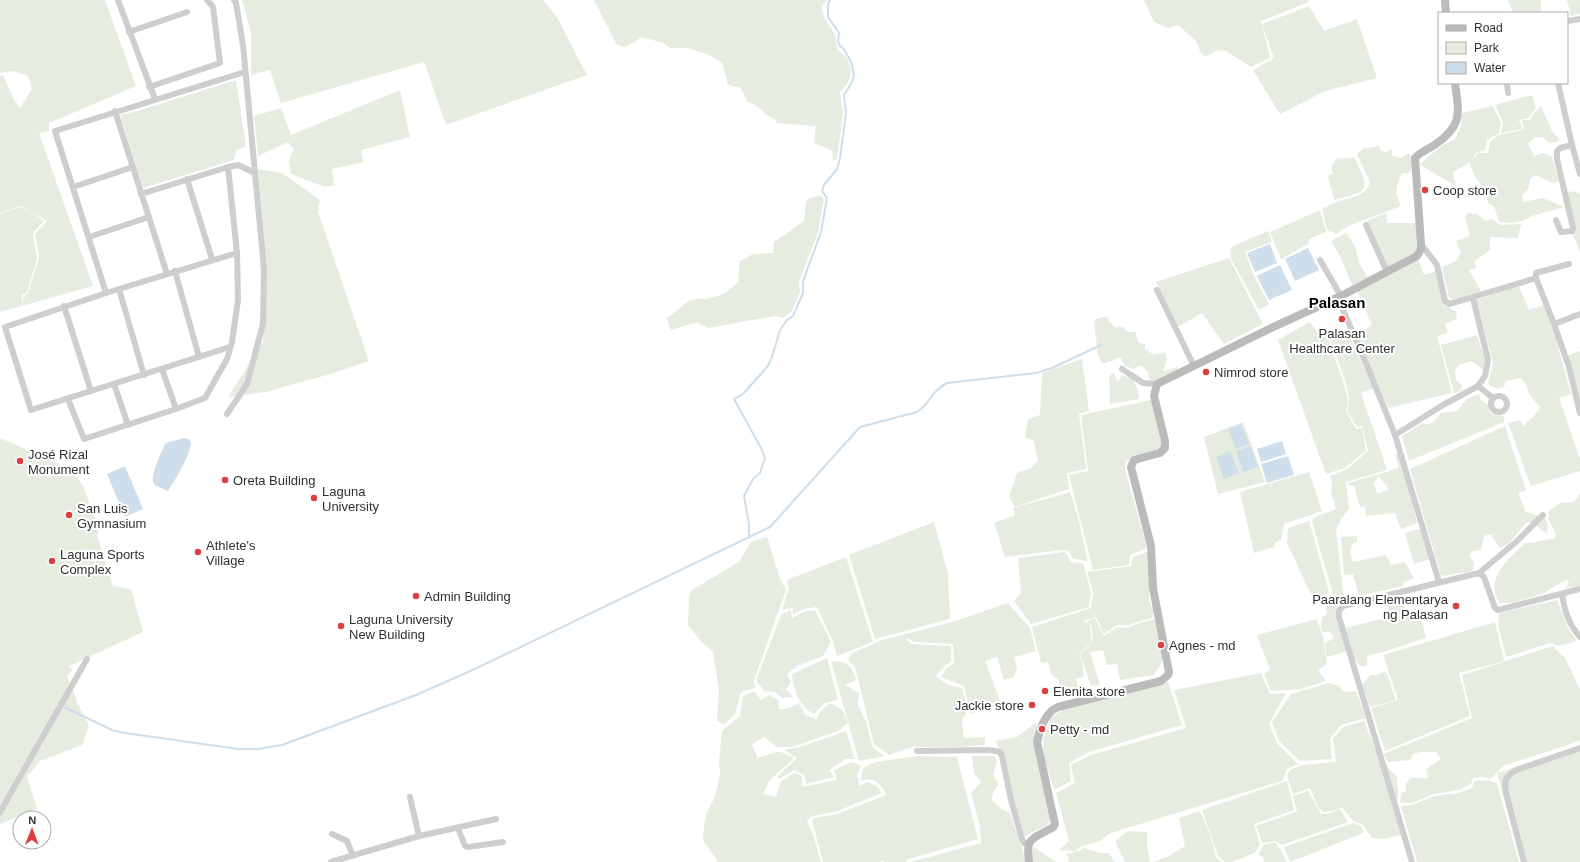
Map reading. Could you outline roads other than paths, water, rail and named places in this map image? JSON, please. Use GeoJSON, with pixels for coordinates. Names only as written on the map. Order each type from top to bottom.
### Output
{"type":"FeatureCollection","features":[{"type":"Feature","properties":{"kind":"street"},"geometry":{"type":"LineString","coordinates":[[118,0],[154,99]]}},
{"type":"Feature","properties":{"kind":"street"},"geometry":{"type":"LineString","coordinates":[[149,87],[220,63],[213,7],[207,0]]}},
{"type":"Feature","properties":{"kind":"street"},"geometry":{"type":"LineString","coordinates":[[227,414],[247,384],[263,324],[264,269],[243,45],[236,3],[234,0]]}},
{"type":"Feature","properties":{"kind":"street"},"geometry":{"type":"LineString","coordinates":[[1445,0],[1446,12]]}},
{"type":"Feature","properties":{"kind":"street"},"geometry":{"type":"LineString","coordinates":[[129,32],[187,12]]}},
{"type":"Feature","properties":{"kind":"street"},"geometry":{"type":"LineString","coordinates":[[1568,21],[1580,19]]}},
{"type":"Feature","properties":{"kind":"street"},"geometry":{"type":"LineString","coordinates":[[106,293],[55,131],[115,111],[245,72]]}},
{"type":"Feature","properties":{"kind":"street"},"geometry":{"type":"LineString","coordinates":[[1122,369],[1143,383],[1157,384],[1271,328],[1339,297],[1417,256],[1421,249],[1421,244],[1415,158],[1435,145],[1451,132],[1456,125],[1458,109],[1455,84]]}},
{"type":"Feature","properties":{"kind":"street"},"geometry":{"type":"LineString","coordinates":[[1507,84],[1508,93]]}},
{"type":"Feature","properties":{"kind":"street"},"geometry":{"type":"LineString","coordinates":[[1558,84],[1580,174]]}},
{"type":"Feature","properties":{"kind":"street"},"geometry":{"type":"LineString","coordinates":[[115,111],[167,274]]}},
{"type":"Feature","properties":{"kind":"street"},"geometry":{"type":"LineString","coordinates":[[1556,220],[1562,232],[1572,232],[1557,159],[1557,151],[1560,148],[1572,144]]}},
{"type":"Feature","properties":{"kind":"street"},"geometry":{"type":"LineString","coordinates":[[142,194],[187,179],[238,165],[254,173]]}},
{"type":"Feature","properties":{"kind":"street"},"geometry":{"type":"LineString","coordinates":[[73,187],[133,167]]}},
{"type":"Feature","properties":{"kind":"street"},"geometry":{"type":"LineString","coordinates":[[68,399],[84,439],[205,398],[227,359],[238,300],[237,253],[228,167]]}},
{"type":"Feature","properties":{"kind":"street"},"geometry":{"type":"LineString","coordinates":[[187,179],[212,259]]}},
{"type":"Feature","properties":{"kind":"street"},"geometry":{"type":"LineString","coordinates":[[89,237],[149,217]]}},
{"type":"Feature","properties":{"kind":"street"},"geometry":{"type":"LineString","coordinates":[[1366,225],[1387,272]]}},
{"type":"Feature","properties":{"kind":"street"},"geometry":{"type":"LineString","coordinates":[[1421,244],[1437,265],[1445,301],[1450,304],[1536,278]]}},
{"type":"Feature","properties":{"kind":"street"},"geometry":{"type":"LineString","coordinates":[[230,347],[31,410],[5,327],[64,306],[119,290],[212,259],[237,253]]}},
{"type":"Feature","properties":{"kind":"street"},"geometry":{"type":"LineString","coordinates":[[1320,260],[1339,297],[1395,435],[1439,582]]}},
{"type":"Feature","properties":{"kind":"street"},"geometry":{"type":"LineString","coordinates":[[1569,264],[1536,273],[1536,278],[1554,324],[1568,367],[1580,412]]}},
{"type":"Feature","properties":{"kind":"street"},"geometry":{"type":"LineString","coordinates":[[175,271],[199,357]]}},
{"type":"Feature","properties":{"kind":"street"},"geometry":{"type":"LineString","coordinates":[[119,290],[144,374]]}},
{"type":"Feature","properties":{"kind":"street"},"geometry":{"type":"LineString","coordinates":[[1157,290],[1194,366]]}},
{"type":"Feature","properties":{"kind":"street"},"geometry":{"type":"LineString","coordinates":[[1395,435],[1443,405],[1478,386],[1485,376],[1488,360],[1473,298]]}},
{"type":"Feature","properties":{"kind":"street"},"geometry":{"type":"LineString","coordinates":[[64,306],[90,392]]}},
{"type":"Feature","properties":{"kind":"street"},"geometry":{"type":"LineString","coordinates":[[1554,324],[1580,314]]}},
{"type":"Feature","properties":{"kind":"street"},"geometry":{"type":"LineString","coordinates":[[162,369],[176,409]]}},
{"type":"Feature","properties":{"kind":"street"},"geometry":{"type":"LineString","coordinates":[[114,384],[128,425]]}},
{"type":"Feature","properties":{"kind":"street"},"geometry":{"type":"LineString","coordinates":[[1029,862],[1027,851],[1028,844],[1033,838],[1052,828],[1055,824],[1037,742],[1048,714],[1058,707],[1161,681],[1168,675],[1169,672],[1154,596],[1151,546],[1131,468],[1134,460],[1160,453],[1165,448],[1165,441],[1154,396],[1157,384]]}},
{"type":"Feature","properties":{"kind":"street"},"geometry":{"type":"LineString","coordinates":[[1478,386],[1493,398]]}},
{"type":"Feature","properties":{"kind":"street"},"geometry":{"type":"LineString","coordinates":[[1412,862],[1339,611],[1343,606],[1479,573],[1516,542],[1543,515]]}},
{"type":"Feature","properties":{"kind":"street"},"geometry":{"type":"LineString","coordinates":[[1479,573],[1484,577],[1495,608],[1498,610],[1580,589]]}},
{"type":"Feature","properties":{"kind":"street"},"geometry":{"type":"LineString","coordinates":[[1562,594],[1565,613],[1574,630],[1580,637]]}},
{"type":"Feature","properties":{"kind":"street"},"geometry":{"type":"LineString","coordinates":[[0,812],[87,660]]}},
{"type":"Feature","properties":{"kind":"street"},"geometry":{"type":"LineString","coordinates":[[1524,862],[1506,793],[1505,783],[1508,776],[1516,770],[1580,748]]}},
{"type":"Feature","properties":{"kind":"street"},"geometry":{"type":"LineString","coordinates":[[917,751],[989,750],[1000,752],[1022,839],[1024,843],[1028,844]]}},
{"type":"Feature","properties":{"kind":"street"},"geometry":{"type":"LineString","coordinates":[[410,797],[419,836]]}},
{"type":"Feature","properties":{"kind":"street"},"geometry":{"type":"LineString","coordinates":[[331,862],[419,836],[496,819]]}},
{"type":"Feature","properties":{"kind":"street"},"geometry":{"type":"LineString","coordinates":[[458,828],[465,846],[468,847],[503,842]]}},
{"type":"Feature","properties":{"kind":"street"},"geometry":{"type":"LineString","coordinates":[[332,834],[347,841],[353,856]]}},
{"type":"Feature","properties":{"kind":"water"},"geometry":{"type":"Polygon","coordinates":[[[1270,244],[1277,263],[1255,272],[1247,253],[1270,244]]]}},
{"type":"Feature","properties":{"kind":"water"},"geometry":{"type":"Polygon","coordinates":[[[1308,248],[1319,270],[1295,281],[1285,259],[1308,248]]]}},
{"type":"Feature","properties":{"kind":"water"},"geometry":{"type":"Polygon","coordinates":[[[1280,265],[1292,290],[1269,300],[1257,276],[1280,265]]]}},
{"type":"Feature","properties":{"kind":"water"},"geometry":{"type":"Polygon","coordinates":[[[1241,424],[1249,444],[1236,449],[1228,429],[1241,424]]]}},
{"type":"Feature","properties":{"kind":"water"},"geometry":{"type":"Polygon","coordinates":[[[184,438],[189,439],[191,442],[188,455],[168,491],[154,484],[153,476],[159,457],[166,443],[184,438]]]}},
{"type":"Feature","properties":{"kind":"water"},"geometry":{"type":"Polygon","coordinates":[[[1282,441],[1286,454],[1261,462],[1257,449],[1282,441]]]}},
{"type":"Feature","properties":{"kind":"water"},"geometry":{"type":"Polygon","coordinates":[[[1251,446],[1258,467],[1243,472],[1236,451],[1251,446]]]}},
{"type":"Feature","properties":{"kind":"water"},"geometry":{"type":"Polygon","coordinates":[[[1230,451],[1239,473],[1224,479],[1216,457],[1230,451]]]}},
{"type":"Feature","properties":{"kind":"water"},"geometry":{"type":"Polygon","coordinates":[[[1288,456],[1294,475],[1267,483],[1261,464],[1288,456]]]}},
{"type":"Feature","properties":{"kind":"water"},"geometry":{"type":"Polygon","coordinates":[[[125,466],[143,509],[125,517],[107,474],[125,466]]]}},
{"type":"Feature","properties":{"kind":"waterway"},"geometry":{"type":"LineString","coordinates":[[749,538],[749,524],[744,496],[753,479],[760,473],[765,458],[734,399],[743,394],[767,367],[771,360],[780,330],[787,320],[793,316],[803,293],[803,281],[821,232],[827,198],[822,191],[824,185],[837,169],[840,158],[846,113],[844,95],[852,82],[854,75],[851,62],[844,49],[838,42],[839,33],[828,17],[828,4],[830,0]]}},
{"type":"Feature","properties":{"kind":"waterway"},"geometry":{"type":"LineString","coordinates":[[64,707],[112,730],[125,733],[238,749],[258,749],[282,745],[416,695],[477,668],[770,527],[860,427],[917,412],[922,409],[941,386],[947,383],[1036,373],[1052,368],[1101,345]]}},
{"type":"Feature","properties":{"kind":"place","name":"Coop store"},"geometry":{"type":"Point","coordinates":[1425,190]}},
{"type":"Feature","properties":{"kind":"place","name":"Palasan Healthcare Center"},"geometry":{"type":"Point","coordinates":[1342,319]}},
{"type":"Feature","properties":{"kind":"place","name":"Nimrod store"},"geometry":{"type":"Point","coordinates":[1206,372]}},
{"type":"Feature","properties":{"kind":"place","name":"José Rizal Monument"},"geometry":{"type":"Point","coordinates":[20,461]}},
{"type":"Feature","properties":{"kind":"place","name":"Oreta Building"},"geometry":{"type":"Point","coordinates":[225,480]}},
{"type":"Feature","properties":{"kind":"place","name":"Laguna University"},"geometry":{"type":"Point","coordinates":[314,498]}},
{"type":"Feature","properties":{"kind":"place","name":"San Luis Gymnasium"},"geometry":{"type":"Point","coordinates":[69,515]}},
{"type":"Feature","properties":{"kind":"place","name":"Athlete's Village"},"geometry":{"type":"Point","coordinates":[198,552]}},
{"type":"Feature","properties":{"kind":"place","name":"Laguna Sports Complex"},"geometry":{"type":"Point","coordinates":[52,561]}},
{"type":"Feature","properties":{"kind":"place","name":"Admin Building"},"geometry":{"type":"Point","coordinates":[416,596]}},
{"type":"Feature","properties":{"kind":"place","name":"Paaralang Elementarya ng Palasan"},"geometry":{"type":"Point","coordinates":[1456,606]}},
{"type":"Feature","properties":{"kind":"place","name":"Laguna University New Building"},"geometry":{"type":"Point","coordinates":[341,626]}},
{"type":"Feature","properties":{"kind":"place","name":"Agnes - md"},"geometry":{"type":"Point","coordinates":[1161,645]}},
{"type":"Feature","properties":{"kind":"place","name":"Elenita store"},"geometry":{"type":"Point","coordinates":[1045,691]}},
{"type":"Feature","properties":{"kind":"place","name":"Jackie store"},"geometry":{"type":"Point","coordinates":[1032,705]}},
{"type":"Feature","properties":{"kind":"place","name":"Petty - md"},"geometry":{"type":"Point","coordinates":[1042,729]}},
{"type":"Feature","properties":{"kind":"district","name":"Palasan"},"geometry":{"type":"Point","coordinates":[1337,302]}}]}
